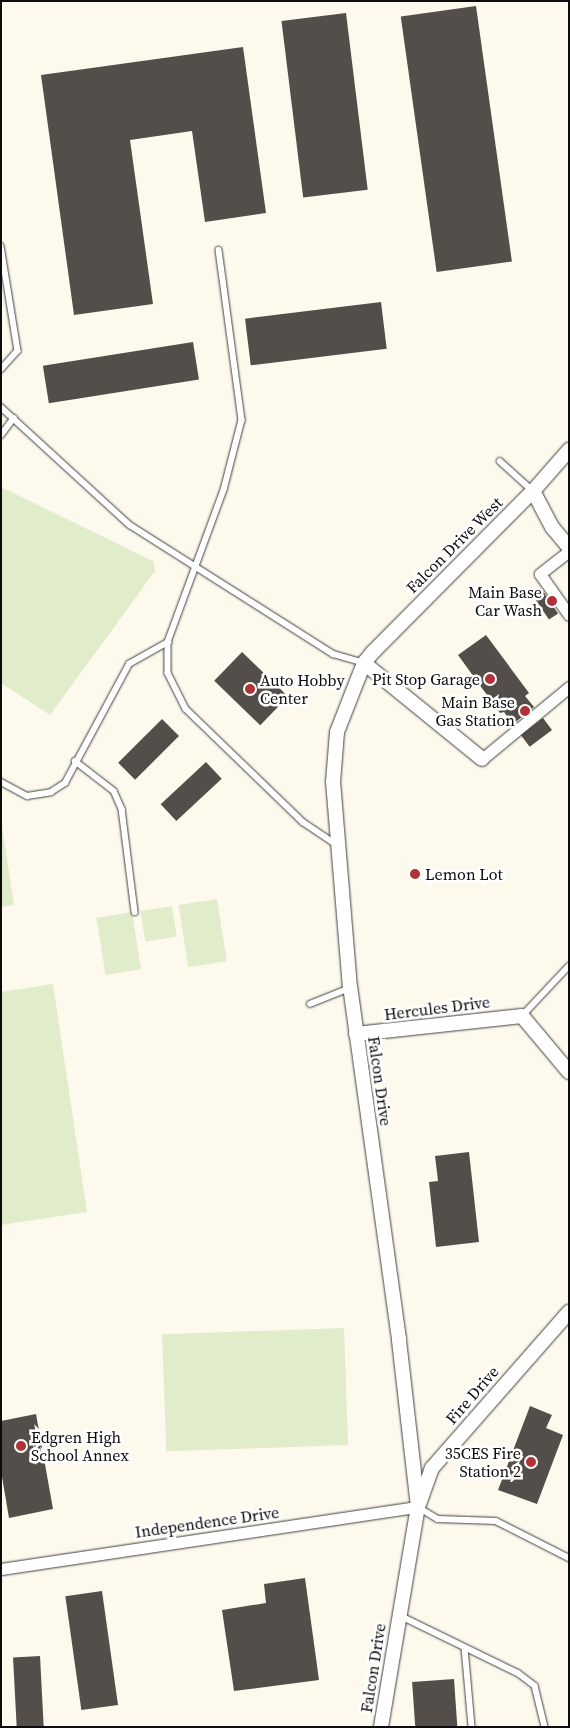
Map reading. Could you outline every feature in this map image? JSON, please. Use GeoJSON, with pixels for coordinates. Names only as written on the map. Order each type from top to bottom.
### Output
{"type":"FeatureCollection","features":[{"type":"Feature","properties":{"kind":"street","name":"Falcon Drive West"},"geometry":{"type":"LineString","coordinates":[[364,663],[532,491],[569,450]]}},
{"type":"Feature","properties":{"kind":"street"},"geometry":{"type":"LineString","coordinates":[[532,491],[552,527],[569,547]]}},
{"type":"Feature","properties":{"kind":"street"},"geometry":{"type":"LineString","coordinates":[[569,551],[540,574],[569,615]]}},
{"type":"Feature","properties":{"kind":"street"},"geometry":{"type":"LineString","coordinates":[[364,663],[482,759],[569,687]]}},
{"type":"Feature","properties":{"kind":"street","name":"Falcon Drive"},"geometry":{"type":"LineString","coordinates":[[364,663],[337,732],[332,782],[350,988],[399,1339],[418,1508],[381,1727]]}},
{"type":"Feature","properties":{"kind":"street"},"geometry":{"type":"LineString","coordinates":[[522,1016],[569,1072]]}},
{"type":"Feature","properties":{"kind":"street","name":"Hercules Drive"},"geometry":{"type":"LineString","coordinates":[[356,1034],[522,1016]]}},
{"type":"Feature","properties":{"kind":"street","name":"Fire Drive"},"geometry":{"type":"LineString","coordinates":[[418,1508],[432,1468],[569,1312]]}},
{"type":"Feature","properties":{"kind":"street","name":"Independence Drive"},"geometry":{"type":"LineString","coordinates":[[1,1569],[418,1508]]}},
{"type":"Feature","properties":{"kind":"lane"},"geometry":{"type":"LineString","coordinates":[[1,246],[18,351],[1,370]]}},
{"type":"Feature","properties":{"kind":"lane"},"geometry":{"type":"LineString","coordinates":[[219,250],[242,420],[224,490],[168,642],[168,673],[186,709],[303,822],[336,844]]}},
{"type":"Feature","properties":{"kind":"lane"},"geometry":{"type":"LineString","coordinates":[[1,407],[130,525],[196,564],[333,654],[364,663]]}},
{"type":"Feature","properties":{"kind":"lane"},"geometry":{"type":"LineString","coordinates":[[1,435],[14,418]]}},
{"type":"Feature","properties":{"kind":"lane"},"geometry":{"type":"LineString","coordinates":[[500,460],[532,491]]}},
{"type":"Feature","properties":{"kind":"lane"},"geometry":{"type":"LineString","coordinates":[[1,782],[27,796],[50,792],[65,783],[75,761],[129,664],[168,642]]}},
{"type":"Feature","properties":{"kind":"lane"},"geometry":{"type":"LineString","coordinates":[[75,761],[114,791],[122,809],[135,912]]}},
{"type":"Feature","properties":{"kind":"lane"},"geometry":{"type":"LineString","coordinates":[[522,1016],[569,966]]}},
{"type":"Feature","properties":{"kind":"lane"},"geometry":{"type":"LineString","coordinates":[[310,1004],[350,988]]}},
{"type":"Feature","properties":{"kind":"lane"},"geometry":{"type":"LineString","coordinates":[[418,1508],[438,1519],[496,1521],[569,1558]]}},
{"type":"Feature","properties":{"kind":"lane"},"geometry":{"type":"LineString","coordinates":[[399,1615],[518,1673],[534,1686],[545,1727]]}},
{"type":"Feature","properties":{"kind":"lane"},"geometry":{"type":"LineString","coordinates":[[465,1648],[472,1727]]}},
{"type":"Feature","properties":{"kind":"green space"},"geometry":{"type":"Polygon","coordinates":[[[1,487],[153,561],[155,571],[50,715],[1,683],[1,487]]]}},
{"type":"Feature","properties":{"kind":"green space"},"geometry":{"type":"Polygon","coordinates":[[[1,820],[14,905],[1,907],[1,820]]]}},
{"type":"Feature","properties":{"kind":"green space"},"geometry":{"type":"Polygon","coordinates":[[[217,899],[227,961],[188,967],[178,905],[217,899]]]}},
{"type":"Feature","properties":{"kind":"green space"},"geometry":{"type":"Polygon","coordinates":[[[172,906],[177,937],[145,942],[140,911],[172,906]]]}},
{"type":"Feature","properties":{"kind":"green space"},"geometry":{"type":"Polygon","coordinates":[[[132,912],[141,969],[106,975],[96,918],[132,912]]]}},
{"type":"Feature","properties":{"kind":"green space"},"geometry":{"type":"Polygon","coordinates":[[[53,984],[87,1212],[1,1225],[1,992],[53,984]]]}},
{"type":"Feature","properties":{"kind":"green space"},"geometry":{"type":"Polygon","coordinates":[[[344,1328],[348,1445],[166,1451],[162,1334],[344,1328]]]}},
{"type":"Feature","properties":{"kind":"building"},"geometry":{"type":"Polygon","coordinates":[[[476,6],[512,261],[437,272],[401,17],[476,6]]]}},
{"type":"Feature","properties":{"kind":"building"},"geometry":{"type":"Polygon","coordinates":[[[346,13],[368,190],[303,198],[281,21],[346,13]]]}},
{"type":"Feature","properties":{"kind":"building"},"geometry":{"type":"Polygon","coordinates":[[[243,47],[266,213],[205,222],[192,131],[130,140],[153,304],[74,315],[41,75],[243,47]]]}},
{"type":"Feature","properties":{"kind":"building"},"geometry":{"type":"Polygon","coordinates":[[[381,302],[387,349],[251,365],[245,319],[381,302]]]}},
{"type":"Feature","properties":{"kind":"building"},"geometry":{"type":"Polygon","coordinates":[[[193,342],[199,380],[49,403],[43,366],[193,342]]]}},
{"type":"Feature","properties":{"kind":"building"},"geometry":{"type":"Polygon","coordinates":[[[543,591],[558,613],[549,620],[534,597],[543,591]]]}},
{"type":"Feature","properties":{"kind":"building"},"geometry":{"type":"Polygon","coordinates":[[[486,635],[529,693],[525,696],[534,707],[513,724],[504,712],[500,713],[458,655],[486,635]]]}},
{"type":"Feature","properties":{"kind":"building","name":"Auto Hobby Center"},"geometry":{"type":"Polygon","coordinates":[[[242,652],[288,696],[260,725],[214,681],[242,652]]]}},
{"type":"Feature","properties":{"kind":"building"},"geometry":{"type":"Polygon","coordinates":[[[543,718],[552,730],[530,747],[521,735],[543,718]]]}},
{"type":"Feature","properties":{"kind":"building"},"geometry":{"type":"Polygon","coordinates":[[[162,719],[179,736],[135,780],[118,763],[162,719]]]}},
{"type":"Feature","properties":{"kind":"building"},"geometry":{"type":"Polygon","coordinates":[[[206,762],[222,779],[176,821],[161,804],[206,762]]]}},
{"type":"Feature","properties":{"kind":"building"},"geometry":{"type":"Polygon","coordinates":[[[469,1152],[479,1242],[436,1247],[429,1182],[438,1181],[435,1156],[469,1152]]]}},
{"type":"Feature","properties":{"kind":"building","name":"35CES Fire Station 2"},"geometry":{"type":"Polygon","coordinates":[[[530,1406],[552,1415],[546,1428],[563,1435],[537,1504],[498,1490],[530,1406]]]}},
{"type":"Feature","properties":{"kind":"building","name":"Edgren High School Annex"},"geometry":{"type":"Polygon","coordinates":[[[36,1414],[53,1509],[9,1518],[1,1471],[1,1421],[36,1414]]]}},
{"type":"Feature","properties":{"kind":"building"},"geometry":{"type":"Polygon","coordinates":[[[305,1578],[319,1680],[234,1691],[222,1610],[266,1603],[264,1584],[305,1578]]]}},
{"type":"Feature","properties":{"kind":"building"},"geometry":{"type":"Polygon","coordinates":[[[102,1591],[118,1705],[81,1710],[65,1596],[102,1591]]]}},
{"type":"Feature","properties":{"kind":"building"},"geometry":{"type":"Polygon","coordinates":[[[40,1656],[44,1727],[17,1727],[13,1657],[40,1656]]]}},
{"type":"Feature","properties":{"kind":"building"},"geometry":{"type":"Polygon","coordinates":[[[454,1679],[457,1727],[415,1727],[412,1682],[454,1679]]]}},
{"type":"Feature","properties":{"kind":"place","name":"Main Base Car Wash"},"geometry":{"type":"Point","coordinates":[552,601]}},
{"type":"Feature","properties":{"kind":"place","name":"Pit Stop Garage"},"geometry":{"type":"Point","coordinates":[490,679]}},
{"type":"Feature","properties":{"kind":"place","name":"Auto Hobby Center"},"geometry":{"type":"Point","coordinates":[250,689]}},
{"type":"Feature","properties":{"kind":"place","name":"Main Base Gas Station"},"geometry":{"type":"Point","coordinates":[525,711]}},
{"type":"Feature","properties":{"kind":"place","name":"Lemon Lot"},"geometry":{"type":"Point","coordinates":[415,874]}},
{"type":"Feature","properties":{"kind":"place","name":"Edgren High School Annex"},"geometry":{"type":"Point","coordinates":[21,1446]}},
{"type":"Feature","properties":{"kind":"place","name":"35CES Fire Station 2"},"geometry":{"type":"Point","coordinates":[531,1462]}}]}
